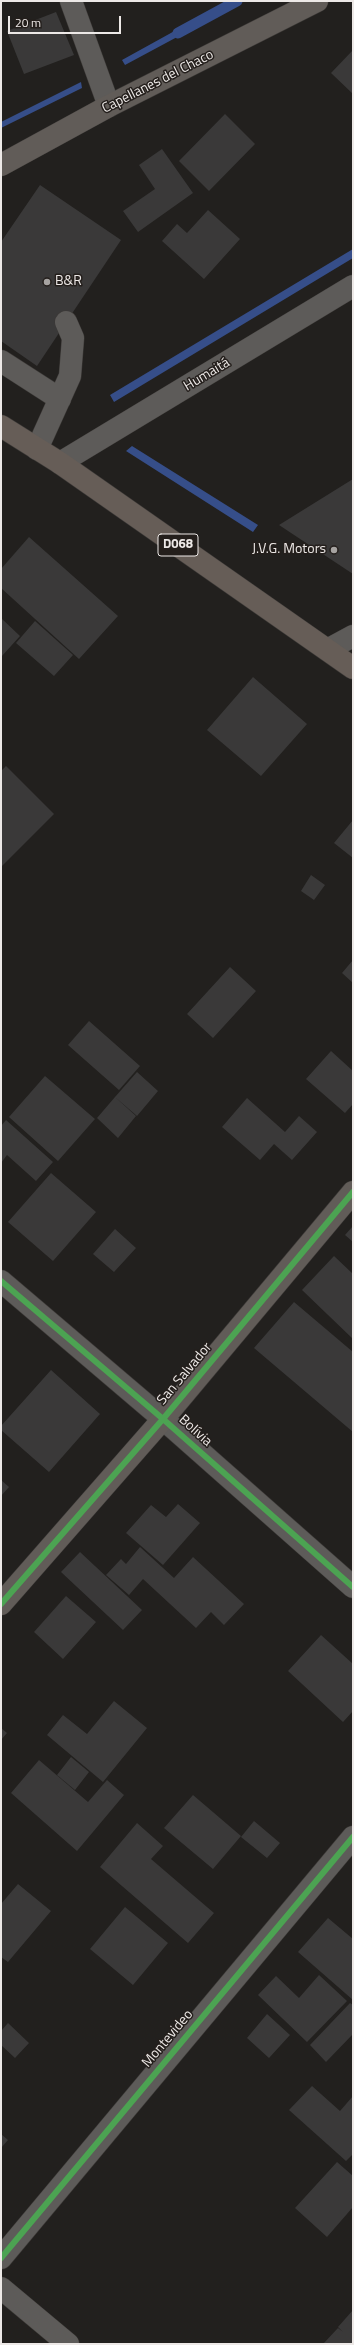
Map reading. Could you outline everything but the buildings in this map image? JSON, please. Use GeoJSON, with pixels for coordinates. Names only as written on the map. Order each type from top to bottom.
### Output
{"type":"FeatureCollection","features":[{"type":"Feature","properties":{"kind":"main road","name":"D068"},"geometry":{"type":"LineString","coordinates":[[1,426],[60,463],[329,649],[353,668]]}},
{"type":"Feature","properties":{"kind":"street"},"geometry":{"type":"LineString","coordinates":[[71,1],[109,106]]}},
{"type":"Feature","properties":{"kind":"street","name":"Capellanes del Chaco"},"geometry":{"type":"LineString","coordinates":[[1,165],[109,106],[310,3]]}},
{"type":"Feature","properties":{"kind":"street","name":"Humaitá"},"geometry":{"type":"LineString","coordinates":[[60,463],[353,286]]}},
{"type":"Feature","properties":{"kind":"street"},"geometry":{"type":"LineString","coordinates":[[37,449],[70,376],[74,338],[66,322]]}},
{"type":"Feature","properties":{"kind":"street"},"geometry":{"type":"LineString","coordinates":[[1,361],[60,398]]}},
{"type":"Feature","properties":{"kind":"street"},"geometry":{"type":"LineString","coordinates":[[329,649],[353,636]]}},
{"type":"Feature","properties":{"kind":"street","name":"San Salvador"},"geometry":{"type":"LineString","coordinates":[[1,1604],[163,1419],[353,1192]]}},
{"type":"Feature","properties":{"kind":"street","name":"Bolívia"},"geometry":{"type":"LineString","coordinates":[[1,1281],[163,1419],[353,1587]]}},
{"type":"Feature","properties":{"kind":"street","name":"Montevideo"},"geometry":{"type":"LineString","coordinates":[[1,2258],[353,1837]]}},
{"type":"Feature","properties":{"kind":"street"},"geometry":{"type":"LineString","coordinates":[[1,2288],[68,2344]]}},
{"type":"Feature","properties":{"kind":"water"},"geometry":{"type":"Polygon","coordinates":[[[189,23],[192,29],[125,65],[122,60],[189,23]]]}},
{"type":"Feature","properties":{"kind":"water"},"geometry":{"type":"Polygon","coordinates":[[[81,82],[82,88],[1,128],[1,122],[81,82]]]}},
{"type":"Feature","properties":{"kind":"water"},"geometry":{"type":"Polygon","coordinates":[[[353,249],[353,258],[114,402],[110,395],[353,249]]]}},
{"type":"Feature","properties":{"kind":"water"},"geometry":{"type":"Polygon","coordinates":[[[132,446],[258,525],[253,532],[126,451],[132,446]]]}},
{"type":"Feature","properties":{"kind":"waterway"},"geometry":{"type":"LineString","coordinates":[[178,33],[237,1]]}},
{"type":"Feature","properties":{"kind":"cycle path"},"geometry":{"type":"LineString","coordinates":[[1,1604],[163,1419],[353,1192]]}},
{"type":"Feature","properties":{"kind":"cycle path"},"geometry":{"type":"LineString","coordinates":[[1,1281],[163,1419],[353,1587]]}},
{"type":"Feature","properties":{"kind":"cycle path"},"geometry":{"type":"LineString","coordinates":[[1,2258],[353,1837]]}},
{"type":"Feature","properties":{"kind":"place","name":"B&R"},"geometry":{"type":"Point","coordinates":[47,282]}},
{"type":"Feature","properties":{"kind":"place","name":"J.V.G. Motors"},"geometry":{"type":"Point","coordinates":[334,550]}}]}
